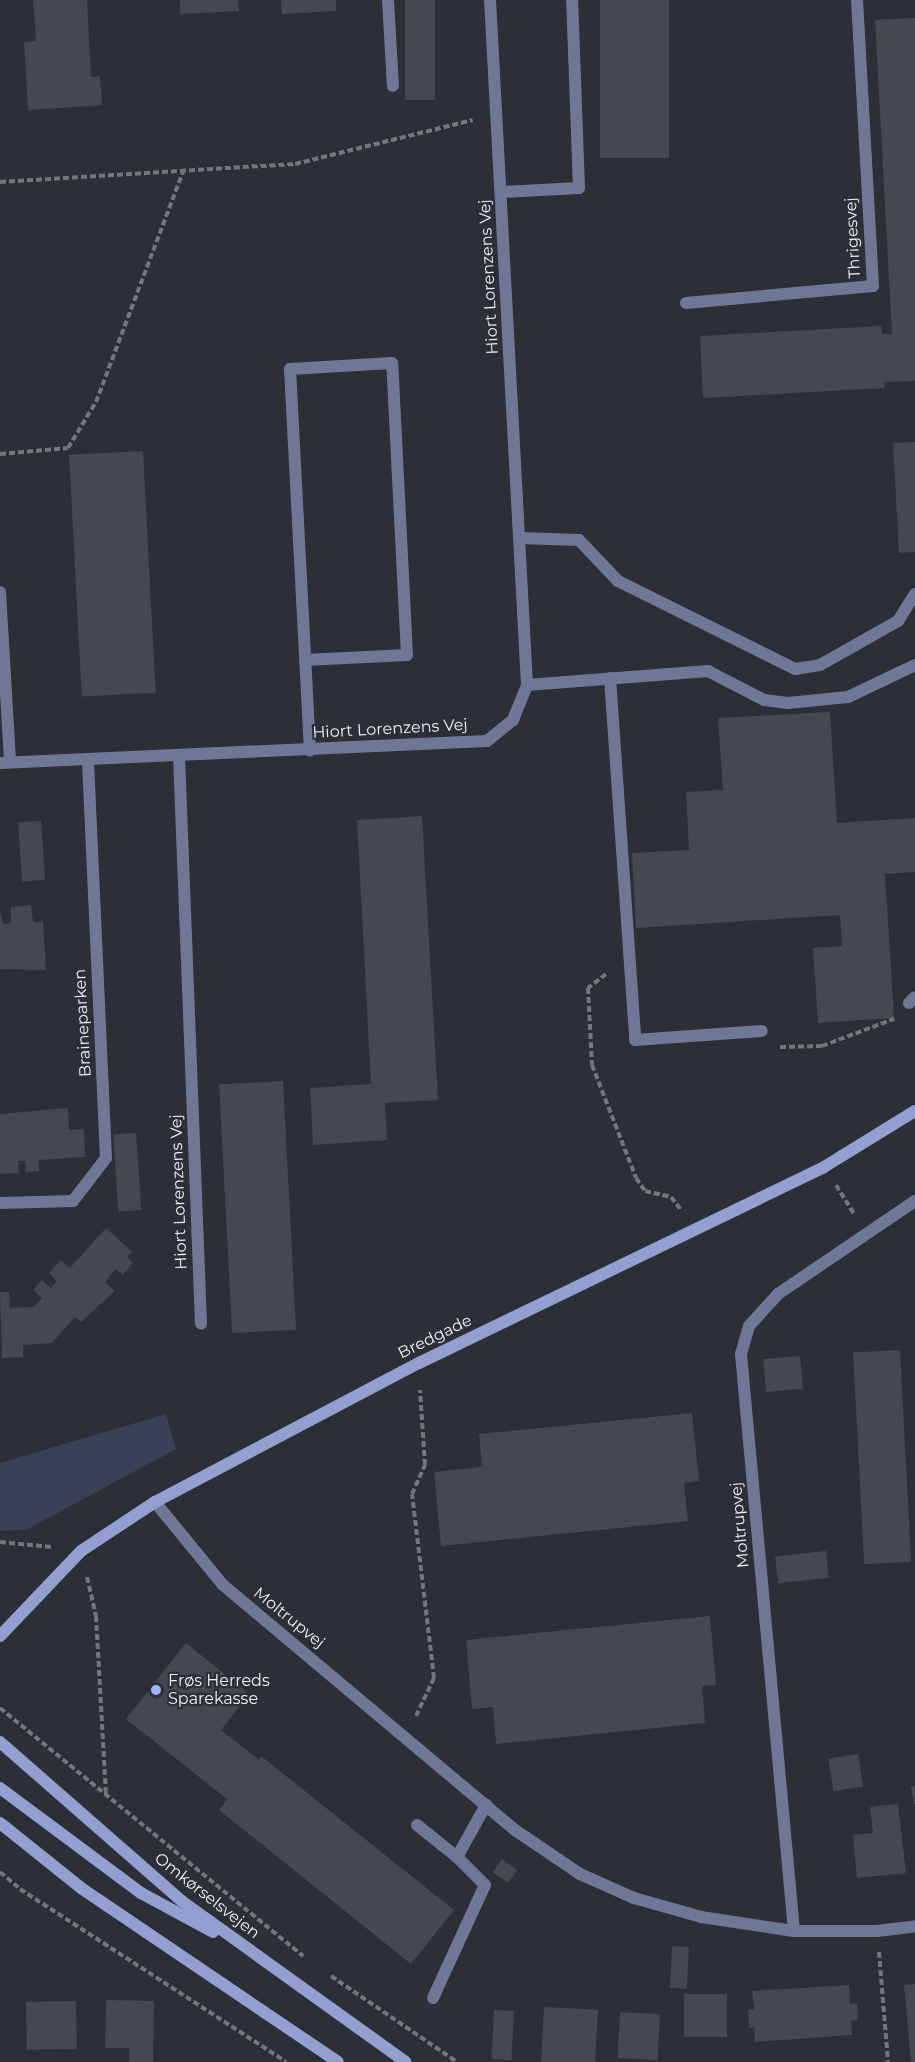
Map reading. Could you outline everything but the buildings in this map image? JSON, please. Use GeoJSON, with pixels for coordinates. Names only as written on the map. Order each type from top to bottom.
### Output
{"type":"FeatureCollection","features":[{"type":"Feature","properties":{"kind":"main road","name":"Bredgade"},"geometry":{"type":"LineString","coordinates":[[0,1636],[81,1551],[155,1502],[419,1363],[824,1167],[915,1111]]}},
{"type":"Feature","properties":{"kind":"main road","name":"Omkørselsvejen"},"geometry":{"type":"LineString","coordinates":[[0,1742],[183,1902],[406,2062]]}},
{"type":"Feature","properties":{"kind":"main road"},"geometry":{"type":"LineString","coordinates":[[0,1788],[141,1893],[251,1952]]}},
{"type":"Feature","properties":{"kind":"main road"},"geometry":{"type":"LineString","coordinates":[[0,1822],[81,1888],[338,2062]]}},
{"type":"Feature","properties":{"kind":"street"},"geometry":{"type":"LineString","coordinates":[[388,0],[393,86]]}},
{"type":"Feature","properties":{"kind":"street","name":"Hiort Lorenzens Vej"},"geometry":{"type":"LineString","coordinates":[[201,1324],[179,756],[487,741],[513,720],[527,685],[490,0]]}},
{"type":"Feature","properties":{"kind":"street"},"geometry":{"type":"LineString","coordinates":[[501,192],[579,188],[572,0]]}},
{"type":"Feature","properties":{"kind":"street","name":"Thrigesvej"},"geometry":{"type":"LineString","coordinates":[[686,303],[873,286],[857,0]]}},
{"type":"Feature","properties":{"kind":"street"},"geometry":{"type":"LineString","coordinates":[[305,660],[407,655],[392,363],[290,369],[305,660],[310,750]]}},
{"type":"Feature","properties":{"kind":"street"},"geometry":{"type":"LineString","coordinates":[[519,538],[579,540],[618,581],[795,669],[820,665],[898,621],[915,594]]}},
{"type":"Feature","properties":{"kind":"street"},"geometry":{"type":"LineString","coordinates":[[0,592],[5,762],[179,756]]}},
{"type":"Feature","properties":{"kind":"street"},"geometry":{"type":"LineString","coordinates":[[527,685],[708,671],[764,700],[788,703],[848,697],[915,665]]}},
{"type":"Feature","properties":{"kind":"street"},"geometry":{"type":"LineString","coordinates":[[610,678],[635,1040],[762,1031]]}},
{"type":"Feature","properties":{"kind":"street","name":"Braineparken"},"geometry":{"type":"LineString","coordinates":[[0,1203],[73,1201],[106,1158],[88,760]]}},
{"type":"Feature","properties":{"kind":"street","name":"Moltrupvej"},"geometry":{"type":"LineString","coordinates":[[794,1931],[741,1354],[749,1326],[778,1294],[866,1232],[915,1201]]}},
{"type":"Feature","properties":{"kind":"street","name":"Moltrupvej"},"geometry":{"type":"LineString","coordinates":[[155,1502],[223,1585],[407,1736],[514,1830],[580,1874],[634,1898],[701,1917],[794,1931],[877,1931],[915,1926]]}},
{"type":"Feature","properties":{"kind":"street"},"geometry":{"type":"LineString","coordinates":[[457,1857],[486,1805]]}},
{"type":"Feature","properties":{"kind":"street"},"geometry":{"type":"LineString","coordinates":[[417,1825],[457,1857],[485,1885],[434,1998]]}},
{"type":"Feature","properties":{"kind":"path"},"geometry":{"type":"LineString","coordinates":[[0,182],[295,164],[496,115]]}},
{"type":"Feature","properties":{"kind":"path"},"geometry":{"type":"LineString","coordinates":[[0,454],[68,448],[96,402],[183,172]]}},
{"type":"Feature","properties":{"kind":"path"},"geometry":{"type":"LineString","coordinates":[[629,957],[588,988],[592,1065],[636,1178],[645,1191],[671,1197],[691,1231]]}},
{"type":"Feature","properties":{"kind":"path"},"geometry":{"type":"LineString","coordinates":[[762,1031],[777,1047],[822,1046],[895,1019],[912,1000]]}},
{"type":"Feature","properties":{"kind":"path"},"geometry":{"type":"LineString","coordinates":[[824,1167],[866,1232]]}},
{"type":"Feature","properties":{"kind":"path"},"geometry":{"type":"LineString","coordinates":[[407,1736],[434,1678],[412,1494],[425,1465],[419,1363]]}},
{"type":"Feature","properties":{"kind":"path"},"geometry":{"type":"LineString","coordinates":[[0,1542],[81,1551],[96,1616],[106,1794]]}},
{"type":"Feature","properties":{"kind":"path"},"geometry":{"type":"LineString","coordinates":[[0,1708],[308,1960]]}},
{"type":"Feature","properties":{"kind":"path"},"geometry":{"type":"LineString","coordinates":[[0,1872],[20,1889],[286,2062]]}},
{"type":"Feature","properties":{"kind":"path"},"geometry":{"type":"LineString","coordinates":[[877,1931],[888,2062]]}},
{"type":"Feature","properties":{"kind":"path"},"geometry":{"type":"LineString","coordinates":[[327,1973],[457,2062]]}},
{"type":"Feature","properties":{"kind":"shaded area"},"geometry":{"type":"Polygon","coordinates":[[[166,1414],[176,1449],[26,1530],[0,1531],[0,1463],[166,1414]]]}},
{"type":"Feature","properties":{"kind":"place","name":"Frøs Herreds Sparekasse"},"geometry":{"type":"Point","coordinates":[156,1690]}}]}
